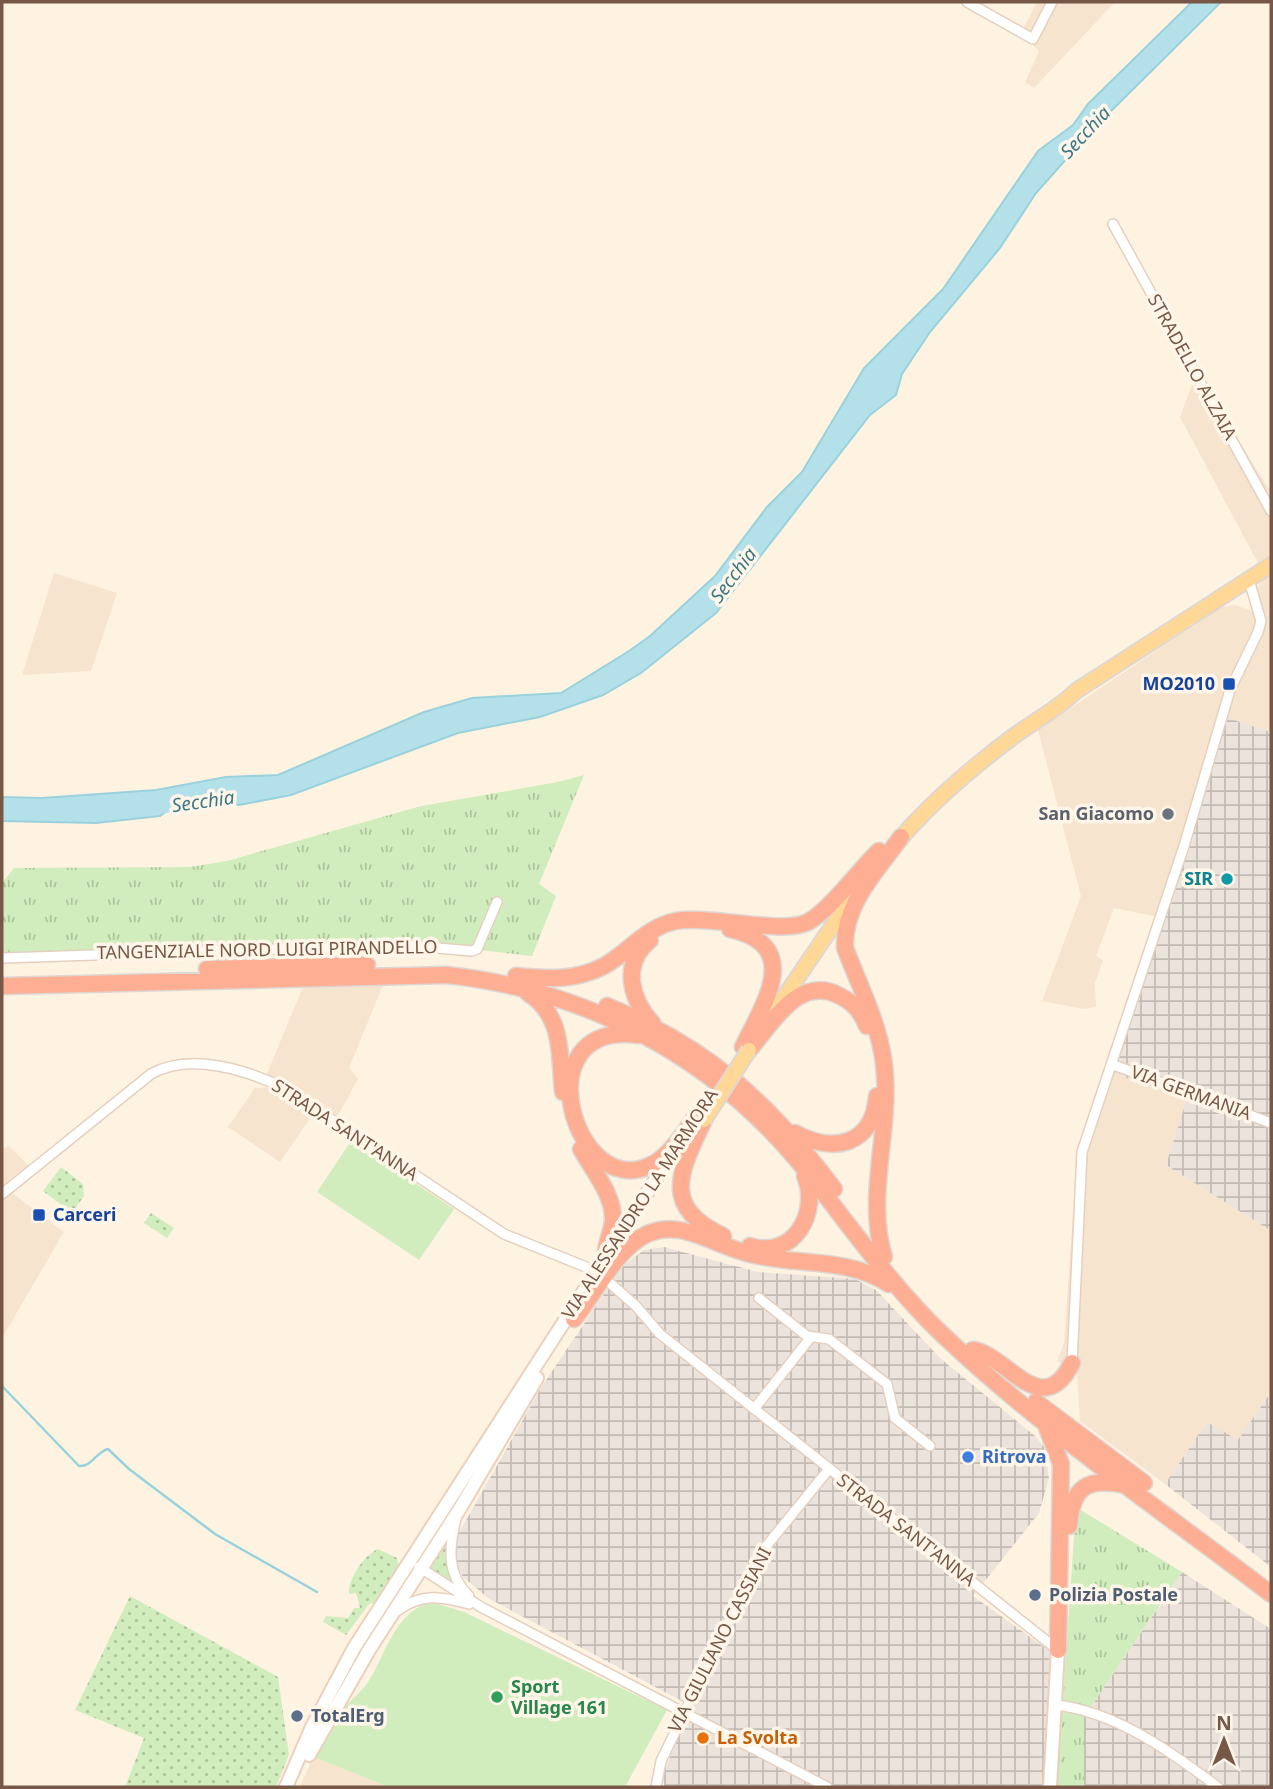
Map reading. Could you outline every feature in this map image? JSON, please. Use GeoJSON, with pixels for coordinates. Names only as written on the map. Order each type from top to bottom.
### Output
{"type":"FeatureCollection","features":[{"type":"Feature","properties":{"kind":"highway"},"geometry":{"type":"LineString","coordinates":[[884,1258],[875,1221],[884,1117],[884,1060],[876,1027],[845,948],[845,938],[851,908],[901,837]]}},
{"type":"Feature","properties":{"kind":"highway"},"geometry":{"type":"LineString","coordinates":[[517,981],[565,980],[605,966],[644,935],[673,922],[721,919],[798,926],[820,914],[879,851]]}},
{"type":"Feature","properties":{"kind":"highway"},"geometry":{"type":"LineString","coordinates":[[701,1118],[668,1152],[650,1166],[620,1170],[600,1160],[590,1149],[573,1105],[570,1079],[574,1063],[582,1050],[607,1035],[652,1032],[631,986],[631,972],[642,947],[668,931],[706,927],[748,933],[761,943],[773,964],[772,990],[746,1048]]}},
{"type":"Feature","properties":{"kind":"highway","name":"TANGENZIALE NORD LUIGI PIRANDELLO"},"geometry":{"type":"LineString","coordinates":[[2,975],[413,964],[470,968],[586,997],[711,1061],[746,1089],[789,1130],[884,1258],[972,1350],[1066,1431]]}},
{"type":"Feature","properties":{"kind":"highway","name":"TANGENZIALE NORD LUIGI PIRANDELLO"},"geometry":{"type":"LineString","coordinates":[[2,986],[411,975],[517,981]]}},
{"type":"Feature","properties":{"kind":"highway"},"geometry":{"type":"LineString","coordinates":[[517,981],[548,1010],[556,1027],[569,1124],[612,1206],[613,1223],[604,1247],[606,1258]]}},
{"type":"Feature","properties":{"kind":"highway"},"geometry":{"type":"LineString","coordinates":[[746,1048],[788,1004],[808,992],[834,992],[850,1001],[862,1014],[872,1038],[878,1079],[872,1119],[857,1136],[845,1143],[831,1146],[817,1144],[789,1130]]}},
{"type":"Feature","properties":{"kind":"highway","name":"TANGENZIALE NORD LUIGI PIRANDELLO"},"geometry":{"type":"LineString","coordinates":[[652,1032],[739,1099],[798,1161],[900,1291],[992,1380],[1041,1418],[1066,1431]]}},
{"type":"Feature","properties":{"kind":"highway"},"geometry":{"type":"LineString","coordinates":[[701,1118],[681,1169],[682,1202],[690,1215],[707,1228],[732,1240],[756,1248],[774,1247],[799,1233],[810,1205],[807,1179],[798,1161]]}},
{"type":"Feature","properties":{"kind":"highway"},"geometry":{"type":"LineString","coordinates":[[575,1319],[629,1247],[649,1234],[667,1229],[690,1233],[768,1258],[858,1268],[900,1291]]}},
{"type":"Feature","properties":{"kind":"highway"},"geometry":{"type":"LineString","coordinates":[[972,1350],[985,1352],[1027,1385],[1042,1388],[1066,1375],[1072,1363]]}},
{"type":"Feature","properties":{"kind":"highway"},"geometry":{"type":"LineString","coordinates":[[1041,1418],[1054,1439],[1061,1464],[1058,1650]]}},
{"type":"Feature","properties":{"kind":"highway"},"geometry":{"type":"LineString","coordinates":[[1066,1431],[1129,1485],[1271,1594]]}},
{"type":"Feature","properties":{"kind":"highway"},"geometry":{"type":"LineString","coordinates":[[1066,1431],[1271,1581]]}},
{"type":"Feature","properties":{"kind":"highway"},"geometry":{"type":"LineString","coordinates":[[1058,1650],[1073,1502],[1079,1492],[1094,1482],[1129,1485]]}},
{"type":"Feature","properties":{"kind":"main road","name":"VIA ALESSANDRO LA MARMORA"},"geometry":{"type":"LineString","coordinates":[[746,1048],[845,906],[901,837],[976,766],[1076,691],[1271,565]]}},
{"type":"Feature","properties":{"kind":"main road","name":"VIA ALESSANDRO LA MARMORA"},"geometry":{"type":"LineString","coordinates":[[294,1787],[322,1729],[575,1319],[838,903],[879,851],[930,797],[970,760],[1062,694],[1076,691]]}},
{"type":"Feature","properties":{"kind":"main road","name":"VIA ALESSANDRO LA MARMORA"},"geometry":{"type":"LineString","coordinates":[[286,1787],[312,1727],[354,1648],[606,1258],[701,1118]]}},
{"type":"Feature","properties":{"kind":"main road"},"geometry":{"type":"LineString","coordinates":[[1050,1787],[1058,1650]]}},
{"type":"Feature","properties":{"kind":"street"},"geometry":{"type":"LineString","coordinates":[[967,2],[1032,40],[1052,2]]}},
{"type":"Feature","properties":{"kind":"street","name":"STRADELLO ALZAIA"},"geometry":{"type":"LineString","coordinates":[[1113,224],[1271,511]]}},
{"type":"Feature","properties":{"kind":"street"},"geometry":{"type":"LineString","coordinates":[[1072,1363],[1080,1159],[1184,846],[1230,690],[1258,632],[1261,621],[1258,610],[1244,583]]}},
{"type":"Feature","properties":{"kind":"street"},"geometry":{"type":"LineString","coordinates":[[2,958],[402,945],[472,951],[477,949],[497,902]]}},
{"type":"Feature","properties":{"kind":"street","name":"VIA GERMANIA"},"geometry":{"type":"LineString","coordinates":[[1111,1064],[1271,1123]]}},
{"type":"Feature","properties":{"kind":"street","name":"STRADA SANT'ANNA"},"geometry":{"type":"LineString","coordinates":[[2,1194],[151,1074],[177,1065],[220,1068],[248,1073],[284,1088],[504,1234],[586,1267]]}},
{"type":"Feature","properties":{"kind":"street","name":"STRADA SANT'ANNA"},"geometry":{"type":"LineString","coordinates":[[611,1284],[636,1306],[660,1334],[1058,1650]]}},
{"type":"Feature","properties":{"kind":"street"},"geometry":{"type":"LineString","coordinates":[[759,1298],[811,1337],[829,1339],[887,1384],[895,1418],[930,1446]]}},
{"type":"Feature","properties":{"kind":"street"},"geometry":{"type":"LineString","coordinates":[[754,1409],[811,1337]]}},
{"type":"Feature","properties":{"kind":"street","name":"VIA GIULIANO CASSIANI"},"geometry":{"type":"LineString","coordinates":[[656,1787],[661,1761],[683,1712],[764,1549],[829,1469]]}},
{"type":"Feature","properties":{"kind":"street"},"geometry":{"type":"LineString","coordinates":[[459,1510],[449,1549],[450,1564],[464,1591],[481,1607]]}},
{"type":"Feature","properties":{"kind":"street"},"geometry":{"type":"LineString","coordinates":[[409,1561],[481,1607],[827,1787]]}},
{"type":"Feature","properties":{"kind":"street"},"geometry":{"type":"LineString","coordinates":[[393,1614],[414,1601],[432,1596],[481,1607]]}},
{"type":"Feature","properties":{"kind":"street"},"geometry":{"type":"LineString","coordinates":[[1055,1705],[1095,1714],[1160,1746],[1219,1787]]}},
{"type":"Feature","properties":{"kind":"shaded area"},"geometry":{"type":"Polygon","coordinates":[[[1037,2],[1115,2],[1034,88],[1025,82],[1039,51],[1021,33],[1037,2]]]}},
{"type":"Feature","properties":{"kind":"shaded area"},"geometry":{"type":"Polygon","coordinates":[[[1201,379],[1268,488],[1271,487],[1271,732],[1225,717],[1164,918],[1114,908],[1096,956],[1103,960],[1095,983],[1096,1007],[1083,1009],[1042,1001],[1081,896],[1038,730],[1221,607],[1235,605],[1254,612],[1260,606],[1257,589],[1265,576],[1180,417],[1191,387],[1201,379]]]}},
{"type":"Feature","properties":{"kind":"shaded area"},"geometry":{"type":"Polygon","coordinates":[[[54,573],[117,593],[91,671],[22,675],[54,573]]]}},
{"type":"Feature","properties":{"kind":"shaded area"},"geometry":{"type":"Polygon","coordinates":[[[1225,717],[1271,732],[1271,1231],[1166,1165],[1187,1099],[1112,1073],[1225,717]]]}},
{"type":"Feature","properties":{"kind":"shaded area"},"geometry":{"type":"Polygon","coordinates":[[[383,985],[349,1068],[358,1079],[337,1117],[292,1088],[266,1076],[303,987],[383,985]]]}},
{"type":"Feature","properties":{"kind":"shaded area"},"geometry":{"type":"Polygon","coordinates":[[[1104,1070],[1188,1099],[1166,1165],[1271,1231],[1271,1392],[1238,1441],[1207,1422],[1165,1484],[1080,1421],[1077,1373],[1057,1361],[1064,1343],[1077,1155],[1104,1070]]]}},
{"type":"Feature","properties":{"kind":"shaded area"},"geometry":{"type":"Polygon","coordinates":[[[274,1087],[313,1114],[280,1162],[228,1127],[255,1088],[274,1087]]]}},
{"type":"Feature","properties":{"kind":"shaded area"},"geometry":{"type":"Polygon","coordinates":[[[9,1146],[35,1172],[11,1192],[64,1232],[2,1338],[2,1149],[9,1146]]]}},
{"type":"Feature","properties":{"kind":"shaded area"},"geometry":{"type":"Polygon","coordinates":[[[664,1247],[758,1272],[855,1279],[876,1290],[940,1358],[1035,1436],[1044,1447],[1049,1478],[1039,1513],[973,1596],[1051,1652],[1044,1787],[664,1787],[663,1773],[691,1706],[488,1598],[463,1577],[454,1559],[456,1538],[542,1386],[623,1266],[644,1250],[664,1247]]]}},
{"type":"Feature","properties":{"kind":"shaded area"},"geometry":{"type":"Polygon","coordinates":[[[1271,1392],[1271,1567],[1165,1484],[1207,1422],[1238,1440],[1271,1392]]]}},
{"type":"Feature","properties":{"kind":"shaded area"},"geometry":{"type":"Polygon","coordinates":[[[1182,1572],[1271,1629],[1271,1787],[1084,1787],[1084,1717],[1182,1572]]]}},
{"type":"Feature","properties":{"kind":"shaded area"},"geometry":{"type":"Polygon","coordinates":[[[313,1757],[389,1787],[300,1787],[313,1757]]]}},
{"type":"Feature","properties":{"kind":"green space"},"geometry":{"type":"Polygon","coordinates":[[[584,775],[539,884],[556,896],[532,956],[398,941],[2,953],[2,883],[14,868],[190,867],[227,861],[421,806],[584,775]]]}},
{"type":"Feature","properties":{"kind":"green space"},"geometry":{"type":"Polygon","coordinates":[[[351,1141],[454,1209],[419,1260],[317,1192],[351,1141]]]}},
{"type":"Feature","properties":{"kind":"green space"},"geometry":{"type":"Polygon","coordinates":[[[61,1167],[83,1184],[84,1196],[72,1213],[43,1191],[61,1167]]]}},
{"type":"Feature","properties":{"kind":"green space"},"geometry":{"type":"Polygon","coordinates":[[[151,1213],[174,1228],[167,1238],[144,1223],[151,1213]]]}},
{"type":"Feature","properties":{"kind":"green space"},"geometry":{"type":"Polygon","coordinates":[[[1076,1507],[1182,1572],[1084,1717],[1084,1787],[1057,1787],[1076,1507]]]}},
{"type":"Feature","properties":{"kind":"green space"},"geometry":{"type":"Polygon","coordinates":[[[448,1539],[446,1550],[453,1583],[427,1569],[448,1539]]]}},
{"type":"Feature","properties":{"kind":"green space"},"geometry":{"type":"Polygon","coordinates":[[[378,1549],[397,1558],[399,1569],[378,1602],[369,1604],[346,1635],[323,1622],[326,1616],[348,1618],[354,1608],[360,1608],[356,1593],[349,1594],[351,1581],[362,1562],[378,1549]]]}},
{"type":"Feature","properties":{"kind":"green space"},"geometry":{"type":"Polygon","coordinates":[[[130,1596],[278,1677],[289,1755],[276,1787],[125,1787],[144,1738],[75,1710],[130,1596]]]}},
{"type":"Feature","properties":{"kind":"green space","name":"Sport Village 161"},"geometry":{"type":"Polygon","coordinates":[[[425,1604],[438,1604],[464,1612],[667,1710],[625,1787],[389,1787],[313,1757],[342,1711],[368,1682],[397,1628],[414,1610],[425,1604]]]}},
{"type":"Feature","properties":{"kind":"water"},"geometry":{"type":"Polygon","coordinates":[[[1192,2],[1221,2],[1094,128],[1036,193],[1000,248],[930,332],[902,374],[896,395],[870,415],[716,613],[641,673],[603,695],[540,717],[458,733],[291,795],[239,805],[206,797],[183,799],[160,816],[96,823],[2,821],[2,797],[42,798],[156,790],[226,777],[278,775],[424,712],[472,698],[561,693],[629,651],[650,636],[715,576],[767,507],[802,472],[864,368],[943,289],[1038,151],[1073,125],[1088,104],[1192,2]]]}},
{"type":"Feature","properties":{"kind":"waterway","name":"Secchia"},"geometry":{"type":"LineString","coordinates":[[157,807],[237,797]]}},
{"type":"Feature","properties":{"kind":"waterway"},"geometry":{"type":"LineString","coordinates":[[2,1386],[79,1466],[87,1464],[108,1449],[129,1469],[215,1534],[317,1592]]}},
{"type":"Feature","properties":{"kind":"place","name":"MO2010"},"geometry":{"type":"Point","coordinates":[1229,684]}},
{"type":"Feature","properties":{"kind":"place","name":"San Giacomo"},"geometry":{"type":"Point","coordinates":[1168,814]}},
{"type":"Feature","properties":{"kind":"place","name":"SIR"},"geometry":{"type":"Point","coordinates":[1227,879]}},
{"type":"Feature","properties":{"kind":"place","name":"Carceri"},"geometry":{"type":"Point","coordinates":[39,1215]}},
{"type":"Feature","properties":{"kind":"place","name":"Ritrova"},"geometry":{"type":"Point","coordinates":[968,1457]}},
{"type":"Feature","properties":{"kind":"place","name":"Polizia Postale"},"geometry":{"type":"Point","coordinates":[1035,1595]}},
{"type":"Feature","properties":{"kind":"place","name":"Sport Village 161"},"geometry":{"type":"Point","coordinates":[497,1697]}},
{"type":"Feature","properties":{"kind":"place","name":"TotalErg"},"geometry":{"type":"Point","coordinates":[297,1716]}},
{"type":"Feature","properties":{"kind":"place","name":"La Svolta"},"geometry":{"type":"Point","coordinates":[703,1738]}}]}
